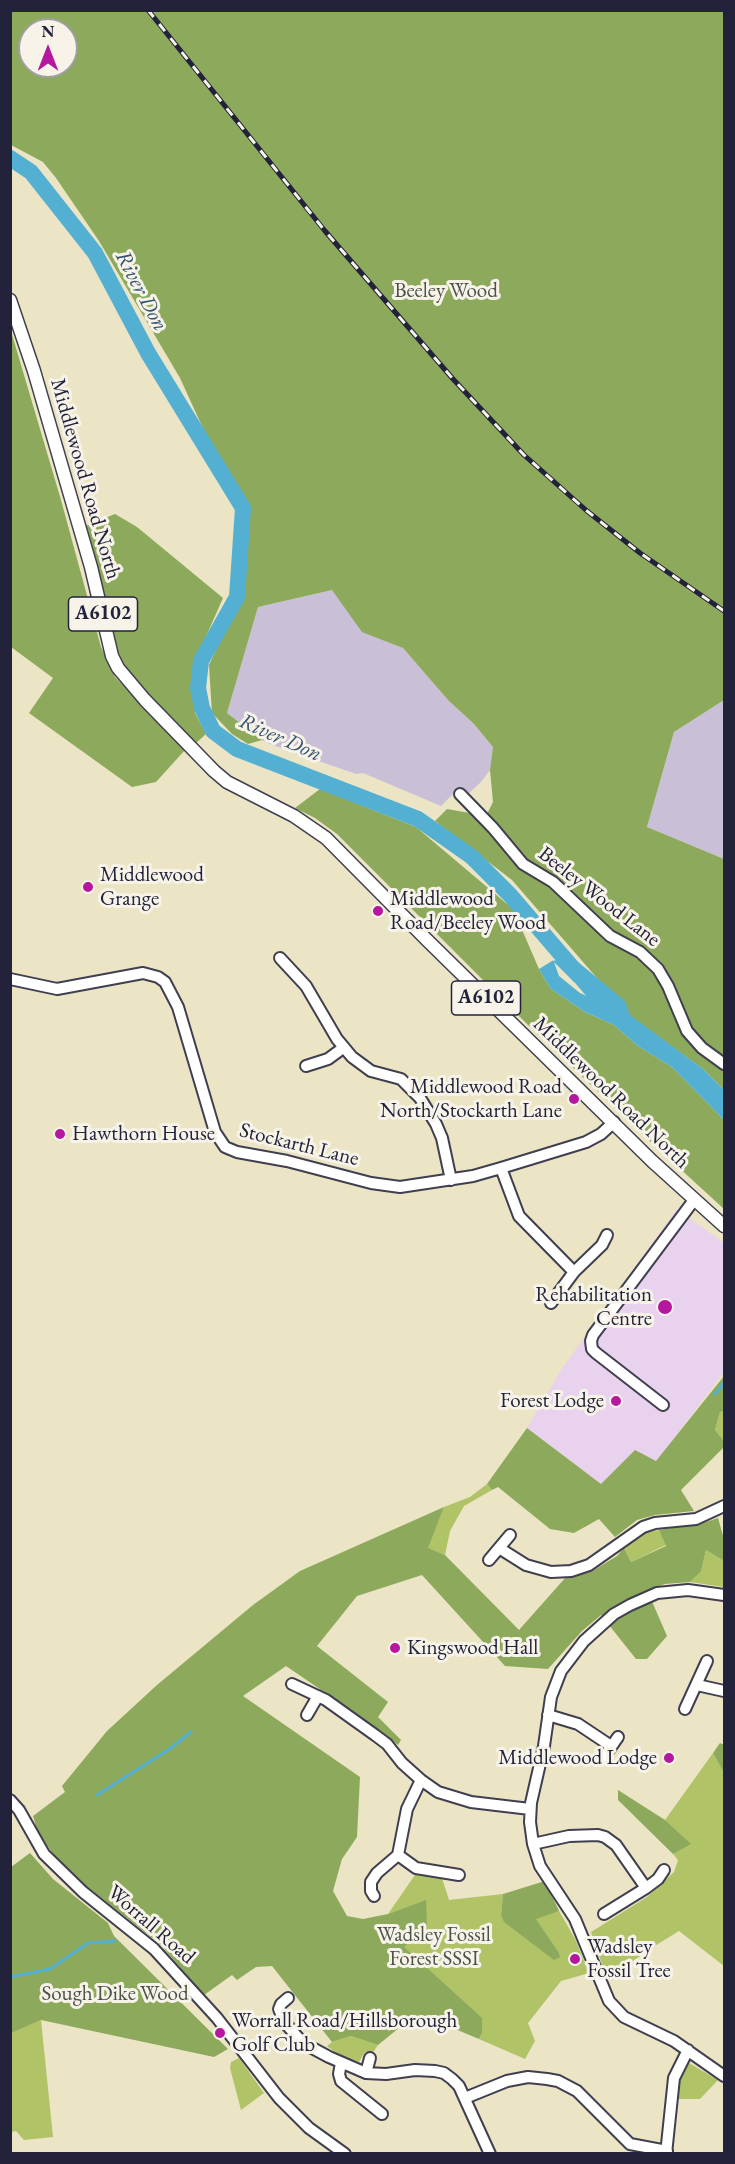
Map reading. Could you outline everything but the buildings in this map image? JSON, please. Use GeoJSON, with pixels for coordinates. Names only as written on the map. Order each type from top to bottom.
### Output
{"type":"FeatureCollection","features":[{"type":"Feature","properties":{"kind":"main road","name":"Middlewood Road North"},"geometry":{"type":"LineString","coordinates":[[10,300],[34,371],[91,567],[112,656],[118,668],[145,700],[227,782],[294,816],[326,838],[427,940],[694,1200],[724,1226]]}},
{"type":"Feature","properties":{"kind":"street","name":"Beeley Wood Lane"},"geometry":{"type":"LineString","coordinates":[[460,794],[523,864],[553,882],[610,936],[640,952],[658,969],[668,986],[687,1031],[702,1048],[724,1064]]}},
{"type":"Feature","properties":{"kind":"street"},"geometry":{"type":"LineString","coordinates":[[280,958],[306,986],[343,1048],[371,1071],[401,1079],[420,1098],[442,1138],[451,1180]]}},
{"type":"Feature","properties":{"kind":"street","name":"Stockarth Lane"},"geometry":{"type":"LineString","coordinates":[[10,979],[57,989],[143,973],[151,974],[165,982],[178,1007],[215,1132],[220,1141],[230,1150],[400,1187],[451,1180],[501,1168],[586,1142],[601,1134],[614,1122]]}},
{"type":"Feature","properties":{"kind":"street"},"geometry":{"type":"LineString","coordinates":[[306,1066],[325,1060],[343,1048]]}},
{"type":"Feature","properties":{"kind":"street"},"geometry":{"type":"LineString","coordinates":[[501,1168],[519,1216],[574,1272]]}},
{"type":"Feature","properties":{"kind":"street"},"geometry":{"type":"LineString","coordinates":[[663,1405],[596,1353],[592,1349],[591,1341],[593,1335],[694,1200]]}},
{"type":"Feature","properties":{"kind":"street"},"geometry":{"type":"LineString","coordinates":[[551,1303],[574,1272],[602,1245],[608,1235]]}},
{"type":"Feature","properties":{"kind":"street"},"geometry":{"type":"LineString","coordinates":[[499,1548],[526,1565],[551,1572],[571,1571],[589,1565],[649,1525],[696,1519],[724,1506]]}},
{"type":"Feature","properties":{"kind":"street"},"geometry":{"type":"LineString","coordinates":[[489,1560],[510,1535]]}},
{"type":"Feature","properties":{"kind":"street"},"geometry":{"type":"LineString","coordinates":[[724,1594],[696,1590],[672,1591],[646,1597],[614,1614],[596,1629],[569,1659],[556,1682],[530,1809],[533,1844],[540,1866],[575,1919],[609,2001],[624,2017],[688,2050],[724,2076]]}},
{"type":"Feature","properties":{"kind":"street"},"geometry":{"type":"LineString","coordinates":[[685,1709],[707,1661]]}},
{"type":"Feature","properties":{"kind":"street"},"geometry":{"type":"LineString","coordinates":[[292,1684],[336,1707],[387,1744],[402,1763],[421,1780],[451,1797],[492,1806],[530,1809]]}},
{"type":"Feature","properties":{"kind":"street"},"geometry":{"type":"LineString","coordinates":[[697,1685],[724,1691]]}},
{"type":"Feature","properties":{"kind":"street"},"geometry":{"type":"LineString","coordinates":[[308,1715],[318,1696]]}},
{"type":"Feature","properties":{"kind":"street"},"geometry":{"type":"LineString","coordinates":[[548,1715],[578,1724],[614,1741],[603,1756]]}},
{"type":"Feature","properties":{"kind":"street"},"geometry":{"type":"LineString","coordinates":[[374,1896],[370,1887],[372,1878],[398,1855],[406,1809],[421,1780]]}},
{"type":"Feature","properties":{"kind":"street","name":"Worrall Road"},"geometry":{"type":"LineString","coordinates":[[10,1800],[19,1810],[44,1854],[83,1892],[154,1949],[217,2018],[279,2098],[309,2128],[345,2154]]}},
{"type":"Feature","properties":{"kind":"street"},"geometry":{"type":"LineString","coordinates":[[533,1844],[568,1836],[598,1835],[605,1837],[616,1845],[646,1888]]}},
{"type":"Feature","properties":{"kind":"street"},"geometry":{"type":"LineString","coordinates":[[398,1855],[416,1868],[459,1875]]}},
{"type":"Feature","properties":{"kind":"street"},"geometry":{"type":"LineString","coordinates":[[604,1914],[646,1888],[658,1879],[664,1870]]}},
{"type":"Feature","properties":{"kind":"street"},"geometry":{"type":"LineString","coordinates":[[288,1998],[279,2009],[280,2015],[290,2028],[303,2043],[341,2063],[366,2073],[386,2074],[416,2070],[444,2073],[459,2086],[490,2154]]}},
{"type":"Feature","properties":{"kind":"street"},"geometry":{"type":"LineString","coordinates":[[465,2098],[519,2079],[538,2077],[558,2081],[577,2091],[630,2144],[667,2152],[674,2078],[688,2050]]}},
{"type":"Feature","properties":{"kind":"street"},"geometry":{"type":"LineString","coordinates":[[366,2073],[370,2058]]}},
{"type":"Feature","properties":{"kind":"street"},"geometry":{"type":"LineString","coordinates":[[341,2063],[339,2074],[341,2081],[382,2114]]}},
{"type":"Feature","properties":{"kind":"shaded area"},"geometry":{"type":"Polygon","coordinates":[[[332,590],[377,637],[403,648],[493,747],[490,770],[466,796],[458,789],[441,806],[363,773],[356,774],[270,744],[227,713],[258,607],[332,590]]]}},
{"type":"Feature","properties":{"kind":"shaded area"},"geometry":{"type":"Polygon","coordinates":[[[724,700],[724,859],[647,827],[674,732],[724,700]]]}},
{"type":"Feature","properties":{"kind":"shaded area","name":"Rehabilitation Centre"},"geometry":{"type":"Polygon","coordinates":[[[677,1209],[724,1243],[724,1372],[656,1462],[635,1450],[601,1484],[527,1428],[561,1370],[677,1209]]]}},
{"type":"Feature","properties":{"kind":"green space","name":"Beeley Wood"},"geometry":{"type":"Polygon","coordinates":[[[10,11],[724,11],[724,700],[674,732],[647,827],[724,859],[724,1090],[703,1069],[629,1015],[512,880],[435,821],[447,809],[486,816],[493,802],[490,770],[493,747],[403,648],[362,632],[332,590],[258,607],[227,713],[262,740],[248,744],[232,734],[212,713],[209,665],[230,620],[246,540],[227,481],[180,378],[99,241],[43,162],[11,145],[10,11]]]}},
{"type":"Feature","properties":{"kind":"green space"},"geometry":{"type":"Polygon","coordinates":[[[11,331],[101,647],[115,677],[185,750],[156,782],[132,787],[29,713],[53,678],[11,647],[11,331]]]}},
{"type":"Feature","properties":{"kind":"green space"},"geometry":{"type":"Polygon","coordinates":[[[115,514],[137,527],[223,598],[193,666],[192,685],[195,713],[206,734],[195,744],[144,691],[127,671],[118,654],[85,526],[115,514]]]}},
{"type":"Feature","properties":{"kind":"green space"},"geometry":{"type":"Polygon","coordinates":[[[320,789],[416,827],[513,909],[539,969],[551,989],[585,1012],[614,1025],[638,1046],[672,1067],[724,1120],[724,1209],[528,1025],[337,834],[315,818],[295,808],[320,789]]]}},
{"type":"Feature","properties":{"kind":"green space"},"geometry":{"type":"Polygon","coordinates":[[[724,1376],[724,1411],[720,1412],[715,1430],[724,1441],[724,1447],[681,1490],[694,1511],[655,1515],[637,1520],[615,1537],[599,1519],[574,1533],[550,1529],[498,1487],[492,1490],[487,1484],[527,1428],[601,1484],[635,1450],[656,1461],[724,1376]]]}},
{"type":"Feature","properties":{"kind":"green space"},"geometry":{"type":"Polygon","coordinates":[[[724,1411],[724,1441],[715,1430],[720,1412],[724,1411]]]}},
{"type":"Feature","properties":{"kind":"green space"},"geometry":{"type":"Polygon","coordinates":[[[487,1484],[492,1490],[464,1506],[450,1531],[445,1555],[427,1548],[444,1507],[470,1497],[487,1484]]]}},
{"type":"Feature","properties":{"kind":"green space"},"geometry":{"type":"Polygon","coordinates":[[[444,1507],[428,1548],[445,1555],[519,1630],[566,1577],[594,1570],[617,1556],[624,1548],[631,1562],[666,1546],[659,1530],[718,1518],[724,1539],[724,1561],[706,1550],[701,1571],[690,1582],[665,1584],[647,1590],[667,1636],[647,1659],[636,1659],[601,1615],[582,1631],[548,1669],[505,1666],[422,1575],[357,1596],[317,1646],[388,1702],[378,1717],[401,1740],[398,1745],[286,1666],[243,1696],[360,1777],[357,1837],[342,1859],[333,1891],[347,1916],[363,1919],[388,1914],[426,1900],[427,1926],[404,1947],[482,2018],[482,2033],[479,2039],[429,2018],[405,2023],[378,2045],[351,2036],[332,2042],[272,1966],[256,1967],[237,1980],[232,1975],[204,1995],[160,1944],[85,1885],[56,1858],[38,1833],[33,1816],[65,1792],[62,1786],[107,1731],[157,1685],[253,1605],[300,1571],[444,1507]]]}},
{"type":"Feature","properties":{"kind":"green space"},"geometry":{"type":"Polygon","coordinates":[[[659,1530],[666,1545],[631,1562],[624,1548],[641,1534],[659,1530]]]}},
{"type":"Feature","properties":{"kind":"green space"},"geometry":{"type":"Polygon","coordinates":[[[706,1550],[724,1561],[724,1587],[690,1582],[701,1570],[706,1550]]]}},
{"type":"Feature","properties":{"kind":"green space"},"geometry":{"type":"Polygon","coordinates":[[[720,1743],[724,1745],[724,1773],[713,1753],[720,1743]]]}},
{"type":"Feature","properties":{"kind":"green space"},"geometry":{"type":"Polygon","coordinates":[[[713,1753],[724,1773],[724,1966],[679,1931],[607,1979],[591,1932],[647,1897],[674,1872],[678,1860],[673,1854],[690,1844],[665,1820],[713,1753]]]}},
{"type":"Feature","properties":{"kind":"green space"},"geometry":{"type":"Polygon","coordinates":[[[618,1790],[665,1820],[691,1844],[673,1854],[618,1800],[618,1790]]]}},
{"type":"Feature","properties":{"kind":"green space","name":"Sough Dike Wood"},"geometry":{"type":"Polygon","coordinates":[[[30,1853],[53,1879],[108,1923],[114,1936],[228,2049],[214,2057],[41,2020],[11,2033],[11,1867],[30,1853]]]}},
{"type":"Feature","properties":{"kind":"green space","name":"Wadsley Fossil Forest SSSI"},"geometry":{"type":"Polygon","coordinates":[[[417,1872],[441,1875],[449,1900],[503,1894],[501,1915],[558,1951],[535,1918],[559,1911],[575,1939],[589,1973],[561,1981],[528,2023],[535,2041],[525,2059],[479,2039],[482,2033],[385,1935],[426,1925],[425,1901],[388,1914],[417,1872]]]}},
{"type":"Feature","properties":{"kind":"green space"},"geometry":{"type":"Polygon","coordinates":[[[545,1881],[559,1911],[536,1919],[558,1951],[560,1957],[554,1960],[504,1922],[501,1915],[503,1894],[545,1881]]]}},
{"type":"Feature","properties":{"kind":"green space"},"geometry":{"type":"Polygon","coordinates":[[[41,2020],[53,2137],[24,2140],[16,2131],[11,2132],[10,2033],[41,2020]]]}},
{"type":"Feature","properties":{"kind":"green space"},"geometry":{"type":"Polygon","coordinates":[[[351,2036],[378,2045],[372,2054],[365,2052],[359,2062],[340,2056],[327,2046],[351,2036]]]}},
{"type":"Feature","properties":{"kind":"green space"},"geometry":{"type":"Polygon","coordinates":[[[239,2058],[264,2093],[241,2110],[230,2068],[231,2062],[239,2058]]]}},
{"type":"Feature","properties":{"kind":"green space"},"geometry":{"type":"Polygon","coordinates":[[[689,2063],[718,2080],[700,2099],[678,2099],[681,2076],[689,2063]]]}},
{"type":"Feature","properties":{"kind":"water"},"geometry":{"type":"Polygon","coordinates":[[[572,957],[625,1001],[630,1015],[703,1069],[724,1090],[724,1120],[672,1067],[638,1046],[614,1025],[585,1012],[551,989],[539,969],[552,961],[572,957]],[[554,962],[559,976],[580,993],[602,1003],[594,992],[574,982],[554,962]]]}},
{"type":"Feature","properties":{"kind":"waterway","name":"River Don"},"geometry":{"type":"LineString","coordinates":[[10,158],[31,172],[95,253],[148,353],[243,508],[237,597],[201,661],[198,688],[202,708],[213,731],[237,749],[418,819],[472,857],[510,895],[608,1009],[621,1019]]}},
{"type":"Feature","properties":{"kind":"waterway"},"geometry":{"type":"LineString","coordinates":[[715,1394],[724,1383]]}},
{"type":"Feature","properties":{"kind":"waterway"},"geometry":{"type":"LineString","coordinates":[[97,1795],[168,1750],[191,1732]]}},
{"type":"Feature","properties":{"kind":"waterway"},"geometry":{"type":"LineString","coordinates":[[10,1977],[50,1969],[88,1943],[115,1941]]}},
{"type":"Feature","properties":{"kind":"railway"},"geometry":{"type":"LineString","coordinates":[[148,10],[325,231],[453,379],[524,455],[587,511],[640,553],[724,611]]}},
{"type":"Feature","properties":{"kind":"place","name":"Middlewood Grange"},"geometry":{"type":"Point","coordinates":[88,887]}},
{"type":"Feature","properties":{"kind":"place","name":"Middlewood Road/Beeley Wood"},"geometry":{"type":"Point","coordinates":[378,911]}},
{"type":"Feature","properties":{"kind":"place","name":"Middlewood Road North/Stockarth Lane"},"geometry":{"type":"Point","coordinates":[574,1099]}},
{"type":"Feature","properties":{"kind":"place","name":"Hawthorn House"},"geometry":{"type":"Point","coordinates":[60,1134]}},
{"type":"Feature","properties":{"kind":"place","name":"Rehabilitation Centre"},"geometry":{"type":"Point","coordinates":[665,1307]}},
{"type":"Feature","properties":{"kind":"place","name":"Forest Lodge"},"geometry":{"type":"Point","coordinates":[616,1401]}},
{"type":"Feature","properties":{"kind":"place","name":"Kingswood Hall"},"geometry":{"type":"Point","coordinates":[395,1648]}},
{"type":"Feature","properties":{"kind":"place","name":"Middlewood Lodge"},"geometry":{"type":"Point","coordinates":[669,1758]}},
{"type":"Feature","properties":{"kind":"place","name":"Wadsley Fossil Tree"},"geometry":{"type":"Point","coordinates":[575,1959]}},
{"type":"Feature","properties":{"kind":"place","name":"Worrall Road/Hillsborough Golf Club"},"geometry":{"type":"Point","coordinates":[220,2033]}}]}
